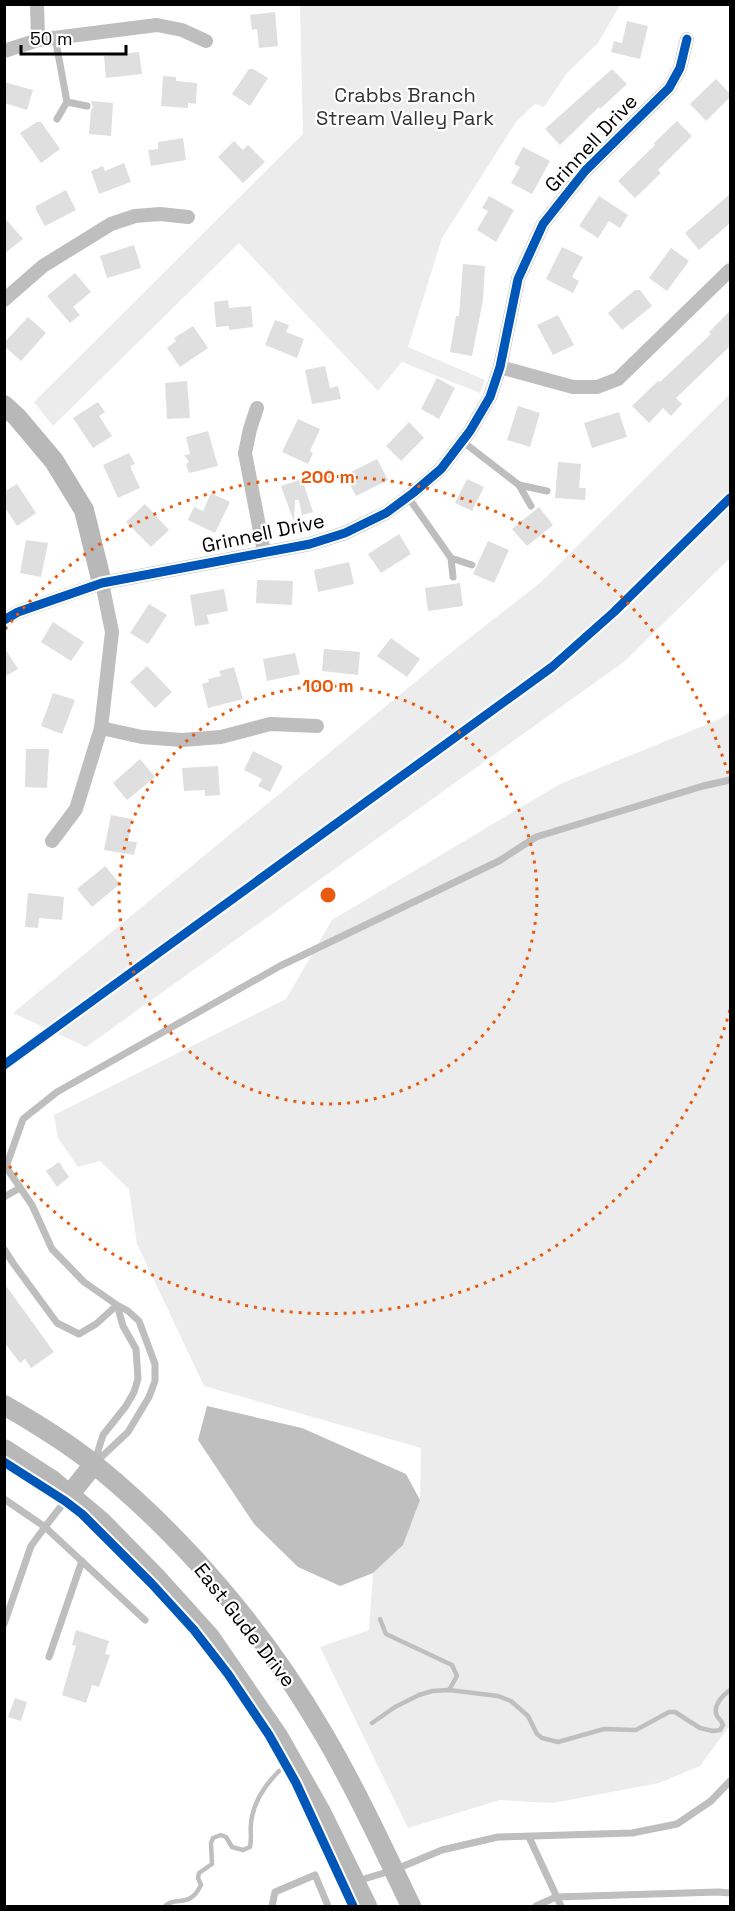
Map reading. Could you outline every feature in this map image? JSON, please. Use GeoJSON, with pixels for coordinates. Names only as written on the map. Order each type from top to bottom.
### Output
{"type":"FeatureCollection","features":[{"type":"Feature","properties":{"kind":"main road"},"geometry":{"type":"LineString","coordinates":[[4,405],[54,461],[84,510],[102,584]]}},
{"type":"Feature","properties":{"kind":"main road","name":"East Gude Drive"},"geometry":{"type":"LineString","coordinates":[[4,1405],[94,1464],[175,1539],[258,1636],[324,1733],[411,1906]]}},
{"type":"Feature","properties":{"kind":"main road","name":"East Gude Drive"},"geometry":{"type":"LineString","coordinates":[[4,1449],[70,1494],[127,1546],[210,1637],[278,1736],[321,1812],[367,1906]]}},
{"type":"Feature","properties":{"kind":"main road"},"geometry":{"type":"LineString","coordinates":[[70,1494],[94,1464]]}},
{"type":"Feature","properties":{"kind":"street"},"geometry":{"type":"LineString","coordinates":[[37,4],[38,40]]}},
{"type":"Feature","properties":{"kind":"street"},"geometry":{"type":"LineString","coordinates":[[4,51],[38,40],[157,25],[182,30],[206,41]]}},
{"type":"Feature","properties":{"kind":"street","name":"Grinnell Drive"},"geometry":{"type":"LineString","coordinates":[[4,620],[18,612],[102,584],[310,544],[345,533],[386,513],[441,469],[490,397],[500,367],[518,279],[543,224],[585,171],[669,88],[680,68],[687,39]]}},
{"type":"Feature","properties":{"kind":"street"},"geometry":{"type":"LineString","coordinates":[[4,300],[43,266],[111,224],[135,216],[160,214],[188,217]]}},
{"type":"Feature","properties":{"kind":"street"},"geometry":{"type":"LineString","coordinates":[[500,367],[573,387],[597,387],[618,379],[730,270]]}},
{"type":"Feature","properties":{"kind":"street"},"geometry":{"type":"LineString","coordinates":[[257,408],[249,429],[246,453],[264,552]]}},
{"type":"Feature","properties":{"kind":"street"},"geometry":{"type":"LineString","coordinates":[[52,841],[76,809],[101,728],[112,633],[102,584]]}},
{"type":"Feature","properties":{"kind":"street"},"geometry":{"type":"LineString","coordinates":[[101,728],[142,737],[182,740],[221,737],[270,724],[317,726]]}},
{"type":"Feature","properties":{"kind":"lane"},"geometry":{"type":"LineString","coordinates":[[55,38],[67,102],[57,119]]}},
{"type":"Feature","properties":{"kind":"lane"},"geometry":{"type":"LineString","coordinates":[[67,102],[87,106]]}},
{"type":"Feature","properties":{"kind":"lane"},"geometry":{"type":"LineString","coordinates":[[462,441],[519,485],[531,506]]}},
{"type":"Feature","properties":{"kind":"lane"},"geometry":{"type":"LineString","coordinates":[[519,485],[547,491]]}},
{"type":"Feature","properties":{"kind":"lane"},"geometry":{"type":"LineString","coordinates":[[408,497],[451,558],[453,577]]}},
{"type":"Feature","properties":{"kind":"lane"},"geometry":{"type":"LineString","coordinates":[[451,558],[472,565]]}},
{"type":"Feature","properties":{"kind":"lane"},"geometry":{"type":"LineString","coordinates":[[94,1464],[128,1432],[149,1397],[155,1381],[155,1364],[139,1321],[84,1282],[52,1249],[32,1205],[6,1167],[23,1119],[57,1092],[280,966],[499,861],[536,837],[692,789],[730,780]]}},
{"type":"Feature","properties":{"kind":"lane"},"geometry":{"type":"LineString","coordinates":[[4,1197],[20,1188]]}},
{"type":"Feature","properties":{"kind":"lane"},"geometry":{"type":"LineString","coordinates":[[4,1249],[57,1323],[79,1334],[96,1324],[117,1305]]}},
{"type":"Feature","properties":{"kind":"lane"},"geometry":{"type":"LineString","coordinates":[[94,1464],[103,1435],[126,1406],[138,1379],[136,1349],[123,1326],[117,1305]]}},
{"type":"Feature","properties":{"kind":"lane"},"geometry":{"type":"LineString","coordinates":[[4,1624],[31,1546],[70,1494]]}},
{"type":"Feature","properties":{"kind":"lane"},"geometry":{"type":"LineString","coordinates":[[4,1499],[45,1527],[145,1620]]}},
{"type":"Feature","properties":{"kind":"lane"},"geometry":{"type":"LineString","coordinates":[[49,1657],[82,1561]]}},
{"type":"Feature","properties":{"kind":"lane"},"geometry":{"type":"LineString","coordinates":[[355,1881],[394,1870],[442,1850],[498,1837],[633,1833],[677,1824],[711,1801],[730,1781]]}},
{"type":"Feature","properties":{"kind":"lane"},"geometry":{"type":"LineString","coordinates":[[530,1837],[561,1906]]}},
{"type":"Feature","properties":{"kind":"lane"},"geometry":{"type":"LineString","coordinates":[[272,1906],[275,1893],[315,1875],[328,1906]]}},
{"type":"Feature","properties":{"kind":"lane"},"geometry":{"type":"LineString","coordinates":[[536,1906],[556,1897],[730,1893]]}},
{"type":"Feature","properties":{"kind":"green space","name":"Crabbs Branch Stream Valley Park"},"geometry":{"type":"Polygon","coordinates":[[[300,5],[620,5],[598,43],[567,73],[544,107],[535,104],[516,122],[442,238],[408,347],[485,380],[480,393],[402,362],[378,391],[239,243],[53,426],[34,402],[303,134],[300,5]]]}},
{"type":"Feature","properties":{"kind":"green space"},"geometry":{"type":"Polygon","coordinates":[[[730,394],[730,558],[625,661],[86,1047],[13,1013],[448,655],[541,582],[730,394]]]}},
{"type":"Feature","properties":{"kind":"green space"},"geometry":{"type":"Polygon","coordinates":[[[730,712],[730,1725],[700,1766],[659,1783],[553,1803],[500,1800],[408,1828],[320,1647],[369,1630],[373,1573],[403,1544],[420,1500],[421,1448],[204,1386],[137,1244],[129,1189],[100,1161],[78,1167],[58,1138],[54,1115],[286,999],[332,920],[560,784],[720,719],[730,712]]]}},
{"type":"Feature","properties":{"kind":"shaded area"},"geometry":{"type":"Polygon","coordinates":[[[207,1406],[302,1428],[406,1474],[420,1500],[403,1545],[373,1573],[340,1586],[298,1567],[254,1524],[198,1440],[207,1406]]]}},
{"type":"Feature","properties":{"kind":"building"},"geometry":{"type":"Polygon","coordinates":[[[275,12],[278,46],[259,48],[257,29],[252,30],[250,15],[275,12]]]}},
{"type":"Feature","properties":{"kind":"building"},"geometry":{"type":"Polygon","coordinates":[[[627,21],[648,26],[640,59],[611,52],[614,41],[622,43],[627,21]]]}},
{"type":"Feature","properties":{"kind":"building"},"geometry":{"type":"Polygon","coordinates":[[[139,52],[142,74],[106,78],[104,56],[139,52]]]}},
{"type":"Feature","properties":{"kind":"building"},"geometry":{"type":"Polygon","coordinates":[[[249,69],[268,78],[250,106],[232,94],[249,69]]]}},
{"type":"Feature","properties":{"kind":"building"},"geometry":{"type":"Polygon","coordinates":[[[612,69],[627,84],[600,109],[599,107],[560,145],[545,129],[612,69]]]}},
{"type":"Feature","properties":{"kind":"building"},"geometry":{"type":"Polygon","coordinates":[[[163,76],[176,77],[176,81],[197,83],[196,104],[188,103],[188,108],[161,106],[163,76]]]}},
{"type":"Feature","properties":{"kind":"building"},"geometry":{"type":"Polygon","coordinates":[[[716,79],[730,94],[730,97],[706,121],[690,104],[716,79]]]}},
{"type":"Feature","properties":{"kind":"building"},"geometry":{"type":"Polygon","coordinates":[[[4,82],[33,90],[27,110],[4,103],[4,82]]]}},
{"type":"Feature","properties":{"kind":"building"},"geometry":{"type":"Polygon","coordinates":[[[91,101],[113,103],[111,136],[89,134],[93,107],[91,101]]]}},
{"type":"Feature","properties":{"kind":"building"},"geometry":{"type":"Polygon","coordinates":[[[677,121],[692,136],[658,170],[661,173],[635,198],[618,181],[677,121]]]}},
{"type":"Feature","properties":{"kind":"building"},"geometry":{"type":"Polygon","coordinates":[[[37,122],[41,122],[60,149],[41,163],[20,133],[37,122]]]}},
{"type":"Feature","properties":{"kind":"building"},"geometry":{"type":"Polygon","coordinates":[[[183,138],[186,160],[151,166],[148,150],[158,149],[158,142],[183,138]]]}},
{"type":"Feature","properties":{"kind":"building"},"geometry":{"type":"Polygon","coordinates":[[[234,141],[243,150],[248,145],[265,162],[243,183],[218,157],[234,141]]]}},
{"type":"Feature","properties":{"kind":"building"},"geometry":{"type":"Polygon","coordinates":[[[523,147],[550,161],[532,194],[511,183],[520,167],[514,164],[523,147]]]}},
{"type":"Feature","properties":{"kind":"building"},"geometry":{"type":"Polygon","coordinates":[[[124,163],[131,182],[99,194],[91,171],[103,166],[105,171],[124,163]]]}},
{"type":"Feature","properties":{"kind":"building"},"geometry":{"type":"Polygon","coordinates":[[[66,190],[76,210],[45,226],[36,206],[66,190]]]}},
{"type":"Feature","properties":{"kind":"building"},"geometry":{"type":"Polygon","coordinates":[[[730,194],[730,223],[699,250],[685,233],[730,194]]]}},
{"type":"Feature","properties":{"kind":"building"},"geometry":{"type":"Polygon","coordinates":[[[489,196],[514,210],[496,242],[477,230],[488,211],[482,208],[489,196]]]}},
{"type":"Feature","properties":{"kind":"building"},"geometry":{"type":"Polygon","coordinates":[[[599,196],[628,215],[620,228],[609,221],[598,238],[579,226],[599,196]]]}},
{"type":"Feature","properties":{"kind":"building"},"geometry":{"type":"Polygon","coordinates":[[[4,217],[23,239],[4,254],[4,217]]]}},
{"type":"Feature","properties":{"kind":"building"},"geometry":{"type":"Polygon","coordinates":[[[134,245],[141,268],[107,278],[100,256],[134,245]]]}},
{"type":"Feature","properties":{"kind":"building"},"geometry":{"type":"Polygon","coordinates":[[[562,247],[583,257],[572,277],[579,281],[573,293],[546,279],[562,247]]]}},
{"type":"Feature","properties":{"kind":"building"},"geometry":{"type":"Polygon","coordinates":[[[671,248],[689,261],[667,291],[649,278],[671,248]]]}},
{"type":"Feature","properties":{"kind":"building"},"geometry":{"type":"Polygon","coordinates":[[[463,264],[485,266],[483,300],[472,356],[450,352],[456,316],[459,316],[463,264]]]}},
{"type":"Feature","properties":{"kind":"building"},"geometry":{"type":"Polygon","coordinates":[[[75,273],[91,292],[73,307],[80,315],[70,323],[47,296],[75,273]]]}},
{"type":"Feature","properties":{"kind":"building"},"geometry":{"type":"Polygon","coordinates":[[[635,290],[640,290],[652,306],[622,330],[608,313],[635,290]]]}},
{"type":"Feature","properties":{"kind":"building"},"geometry":{"type":"Polygon","coordinates":[[[228,300],[229,308],[251,306],[253,327],[229,330],[229,326],[216,327],[214,302],[228,300]]]}},
{"type":"Feature","properties":{"kind":"building"},"geometry":{"type":"Polygon","coordinates":[[[730,311],[730,346],[676,398],[682,404],[671,416],[663,408],[649,423],[632,406],[711,334],[709,332],[730,311]]]}},
{"type":"Feature","properties":{"kind":"building"},"geometry":{"type":"Polygon","coordinates":[[[558,315],[574,345],[553,355],[537,325],[558,315]]]}},
{"type":"Feature","properties":{"kind":"building"},"geometry":{"type":"Polygon","coordinates":[[[28,317],[46,333],[21,361],[4,346],[4,343],[28,317]]]}},
{"type":"Feature","properties":{"kind":"building"},"geometry":{"type":"Polygon","coordinates":[[[275,320],[289,325],[286,332],[304,339],[297,358],[265,345],[275,320]]]}},
{"type":"Feature","properties":{"kind":"building"},"geometry":{"type":"Polygon","coordinates":[[[193,326],[208,348],[180,367],[167,348],[176,341],[174,338],[193,326]]]}},
{"type":"Feature","properties":{"kind":"building"},"geometry":{"type":"Polygon","coordinates":[[[325,366],[330,388],[338,386],[341,399],[312,404],[305,370],[325,366]]]}},
{"type":"Feature","properties":{"kind":"building"},"geometry":{"type":"Polygon","coordinates":[[[437,378],[455,388],[439,419],[421,409],[437,378]]]}},
{"type":"Feature","properties":{"kind":"building"},"geometry":{"type":"Polygon","coordinates":[[[187,381],[190,418],[167,419],[165,383],[187,381]]]}},
{"type":"Feature","properties":{"kind":"building"},"geometry":{"type":"Polygon","coordinates":[[[98,402],[105,412],[99,416],[112,436],[93,448],[73,418],[98,402]]]}},
{"type":"Feature","properties":{"kind":"building"},"geometry":{"type":"Polygon","coordinates":[[[518,406],[540,413],[530,447],[507,440],[518,406]]]}},
{"type":"Feature","properties":{"kind":"building"},"geometry":{"type":"Polygon","coordinates":[[[619,412],[627,437],[592,448],[584,423],[619,412]]]}},
{"type":"Feature","properties":{"kind":"building"},"geometry":{"type":"Polygon","coordinates":[[[298,419],[320,429],[310,451],[313,453],[308,464],[282,452],[298,419]]]}},
{"type":"Feature","properties":{"kind":"building"},"geometry":{"type":"Polygon","coordinates":[[[409,422],[424,438],[401,461],[386,446],[409,422]]]}},
{"type":"Feature","properties":{"kind":"building"},"geometry":{"type":"Polygon","coordinates":[[[208,431],[218,466],[189,473],[186,464],[189,462],[184,455],[190,454],[186,437],[208,431]]]}},
{"type":"Feature","properties":{"kind":"building"},"geometry":{"type":"Polygon","coordinates":[[[129,453],[135,464],[130,466],[140,488],[118,498],[103,465],[129,453]]]}},
{"type":"Feature","properties":{"kind":"building"},"geometry":{"type":"Polygon","coordinates":[[[377,459],[388,480],[356,496],[345,475],[377,459]]]}},
{"type":"Feature","properties":{"kind":"building"},"geometry":{"type":"Polygon","coordinates":[[[558,462],[581,464],[579,488],[586,488],[585,500],[555,498],[558,462]]]}},
{"type":"Feature","properties":{"kind":"building"},"geometry":{"type":"Polygon","coordinates":[[[302,479],[313,512],[302,515],[299,500],[295,500],[294,522],[281,486],[302,479]]]}},
{"type":"Feature","properties":{"kind":"building"},"geometry":{"type":"Polygon","coordinates":[[[467,479],[484,487],[472,511],[455,503],[467,479]]]}},
{"type":"Feature","properties":{"kind":"building"},"geometry":{"type":"Polygon","coordinates":[[[17,484],[36,513],[17,526],[4,506],[4,492],[17,484]]]}},
{"type":"Feature","properties":{"kind":"building"},"geometry":{"type":"Polygon","coordinates":[[[211,493],[230,502],[215,533],[188,520],[194,507],[203,511],[211,493]]]}},
{"type":"Feature","properties":{"kind":"building"},"geometry":{"type":"Polygon","coordinates":[[[145,504],[169,530],[151,547],[126,522],[145,504]]]}},
{"type":"Feature","properties":{"kind":"building"},"geometry":{"type":"Polygon","coordinates":[[[539,507],[553,525],[527,546],[512,529],[539,507]]]}},
{"type":"Feature","properties":{"kind":"building"},"geometry":{"type":"Polygon","coordinates":[[[399,534],[411,554],[381,573],[368,554],[399,534]]]}},
{"type":"Feature","properties":{"kind":"building"},"geometry":{"type":"Polygon","coordinates":[[[26,540],[48,543],[41,577],[20,573],[26,540]]]}},
{"type":"Feature","properties":{"kind":"building"},"geometry":{"type":"Polygon","coordinates":[[[488,541],[509,550],[494,583],[473,574],[488,541]]]}},
{"type":"Feature","properties":{"kind":"building"},"geometry":{"type":"Polygon","coordinates":[[[349,562],[354,584],[318,592],[314,570],[349,562]]]}},
{"type":"Feature","properties":{"kind":"building"},"geometry":{"type":"Polygon","coordinates":[[[257,580],[293,581],[292,605],[256,603],[257,580]]]}},
{"type":"Feature","properties":{"kind":"building"},"geometry":{"type":"Polygon","coordinates":[[[460,583],[463,606],[428,611],[425,588],[460,583]]]}},
{"type":"Feature","properties":{"kind":"building"},"geometry":{"type":"Polygon","coordinates":[[[224,589],[228,611],[207,615],[209,624],[195,626],[190,595],[224,589]]]}},
{"type":"Feature","properties":{"kind":"building"},"geometry":{"type":"Polygon","coordinates":[[[149,604],[167,615],[148,644],[130,633],[149,604]]]}},
{"type":"Feature","properties":{"kind":"building"},"geometry":{"type":"Polygon","coordinates":[[[53,622],[84,642],[71,661],[41,642],[53,622]]]}},
{"type":"Feature","properties":{"kind":"building"},"geometry":{"type":"Polygon","coordinates":[[[391,638],[420,659],[407,677],[377,656],[391,638]]]}},
{"type":"Feature","properties":{"kind":"building"},"geometry":{"type":"Polygon","coordinates":[[[4,647],[18,669],[4,677],[4,647]]]}},
{"type":"Feature","properties":{"kind":"building"},"geometry":{"type":"Polygon","coordinates":[[[324,649],[360,652],[358,675],[322,671],[324,649]]]}},
{"type":"Feature","properties":{"kind":"building"},"geometry":{"type":"Polygon","coordinates":[[[295,653],[300,674],[267,681],[263,659],[295,653]]]}},
{"type":"Feature","properties":{"kind":"building"},"geometry":{"type":"Polygon","coordinates":[[[147,666],[172,692],[155,708],[130,682],[147,666]]]}},
{"type":"Feature","properties":{"kind":"building"},"geometry":{"type":"Polygon","coordinates":[[[234,667],[243,699],[208,708],[202,684],[209,682],[208,679],[221,676],[219,671],[234,667]]]}},
{"type":"Feature","properties":{"kind":"building"},"geometry":{"type":"Polygon","coordinates":[[[53,693],[75,700],[62,734],[41,726],[53,693]]]}},
{"type":"Feature","properties":{"kind":"building"},"geometry":{"type":"Polygon","coordinates":[[[26,749],[49,749],[47,788],[25,787],[26,749]]]}},
{"type":"Feature","properties":{"kind":"building"},"geometry":{"type":"Polygon","coordinates":[[[253,751],[283,766],[270,792],[258,786],[262,779],[244,770],[253,751]]]}},
{"type":"Feature","properties":{"kind":"building"},"geometry":{"type":"Polygon","coordinates":[[[140,759],[155,777],[127,800],[113,783],[140,759]]]}},
{"type":"Feature","properties":{"kind":"building"},"geometry":{"type":"Polygon","coordinates":[[[218,766],[220,795],[205,796],[205,790],[184,791],[182,768],[218,766]]]}},
{"type":"Feature","properties":{"kind":"building"},"geometry":{"type":"Polygon","coordinates":[[[111,815],[132,819],[128,841],[137,842],[134,855],[104,850],[111,815]]]}},
{"type":"Feature","properties":{"kind":"building"},"geometry":{"type":"Polygon","coordinates":[[[105,866],[120,884],[92,907],[77,889],[105,866]]]}},
{"type":"Feature","properties":{"kind":"building"},"geometry":{"type":"Polygon","coordinates":[[[28,893],[64,897],[62,920],[39,918],[38,928],[25,927],[28,893]]]}},
{"type":"Feature","properties":{"kind":"building"},"geometry":{"type":"Polygon","coordinates":[[[59,1162],[69,1177],[57,1187],[46,1171],[59,1162]]]}},
{"type":"Feature","properties":{"kind":"building"},"geometry":{"type":"Polygon","coordinates":[[[4,1283],[54,1352],[31,1368],[25,1359],[20,1363],[4,1342],[4,1283]]]}},
{"type":"Feature","properties":{"kind":"building"},"geometry":{"type":"Polygon","coordinates":[[[76,1630],[109,1641],[105,1654],[110,1655],[99,1687],[92,1685],[86,1703],[62,1695],[76,1646],[72,1645],[76,1630]]]}},
{"type":"Feature","properties":{"kind":"building"},"geometry":{"type":"Polygon","coordinates":[[[15,1698],[27,1702],[21,1721],[8,1717],[15,1698]]]}},
{"type":"Feature","properties":{"kind":"waterway"},"geometry":{"type":"LineString","coordinates":[[380,1619],[386,1634],[452,1665],[457,1676],[449,1690]]}},
{"type":"Feature","properties":{"kind":"waterway"},"geometry":{"type":"LineString","coordinates":[[372,1723],[395,1707],[419,1695],[432,1691],[449,1690],[498,1696],[511,1701],[528,1716],[537,1734],[542,1738],[558,1742],[604,1729],[636,1730],[669,1712],[675,1712],[700,1728],[713,1731],[720,1730],[723,1725],[717,1716],[716,1708],[721,1698],[730,1690]]}},
{"type":"Feature","properties":{"kind":"waterway"},"geometry":{"type":"LineString","coordinates":[[165,1906],[171,1902],[189,1899],[197,1891],[201,1885],[198,1878],[199,1873],[212,1864],[211,1843],[213,1838],[221,1835],[226,1837],[232,1847],[243,1850],[250,1847],[254,1808],[269,1782],[279,1771]]}},
{"type":"Feature","properties":{"kind":"cycle path"},"geometry":{"type":"LineString","coordinates":[[4,620],[18,612],[102,583],[310,544],[345,533],[386,513],[413,493],[441,469],[470,431],[490,397],[500,367],[518,279],[543,224],[585,171],[669,88],[680,68],[687,39]]}},
{"type":"Feature","properties":{"kind":"cycle path"},"geometry":{"type":"LineString","coordinates":[[4,1065],[552,667],[614,612],[730,498]]}},
{"type":"Feature","properties":{"kind":"cycle path"},"geometry":{"type":"LineString","coordinates":[[4,1462],[82,1514],[194,1630],[228,1674],[269,1735],[296,1783],[353,1906]]}}]}
